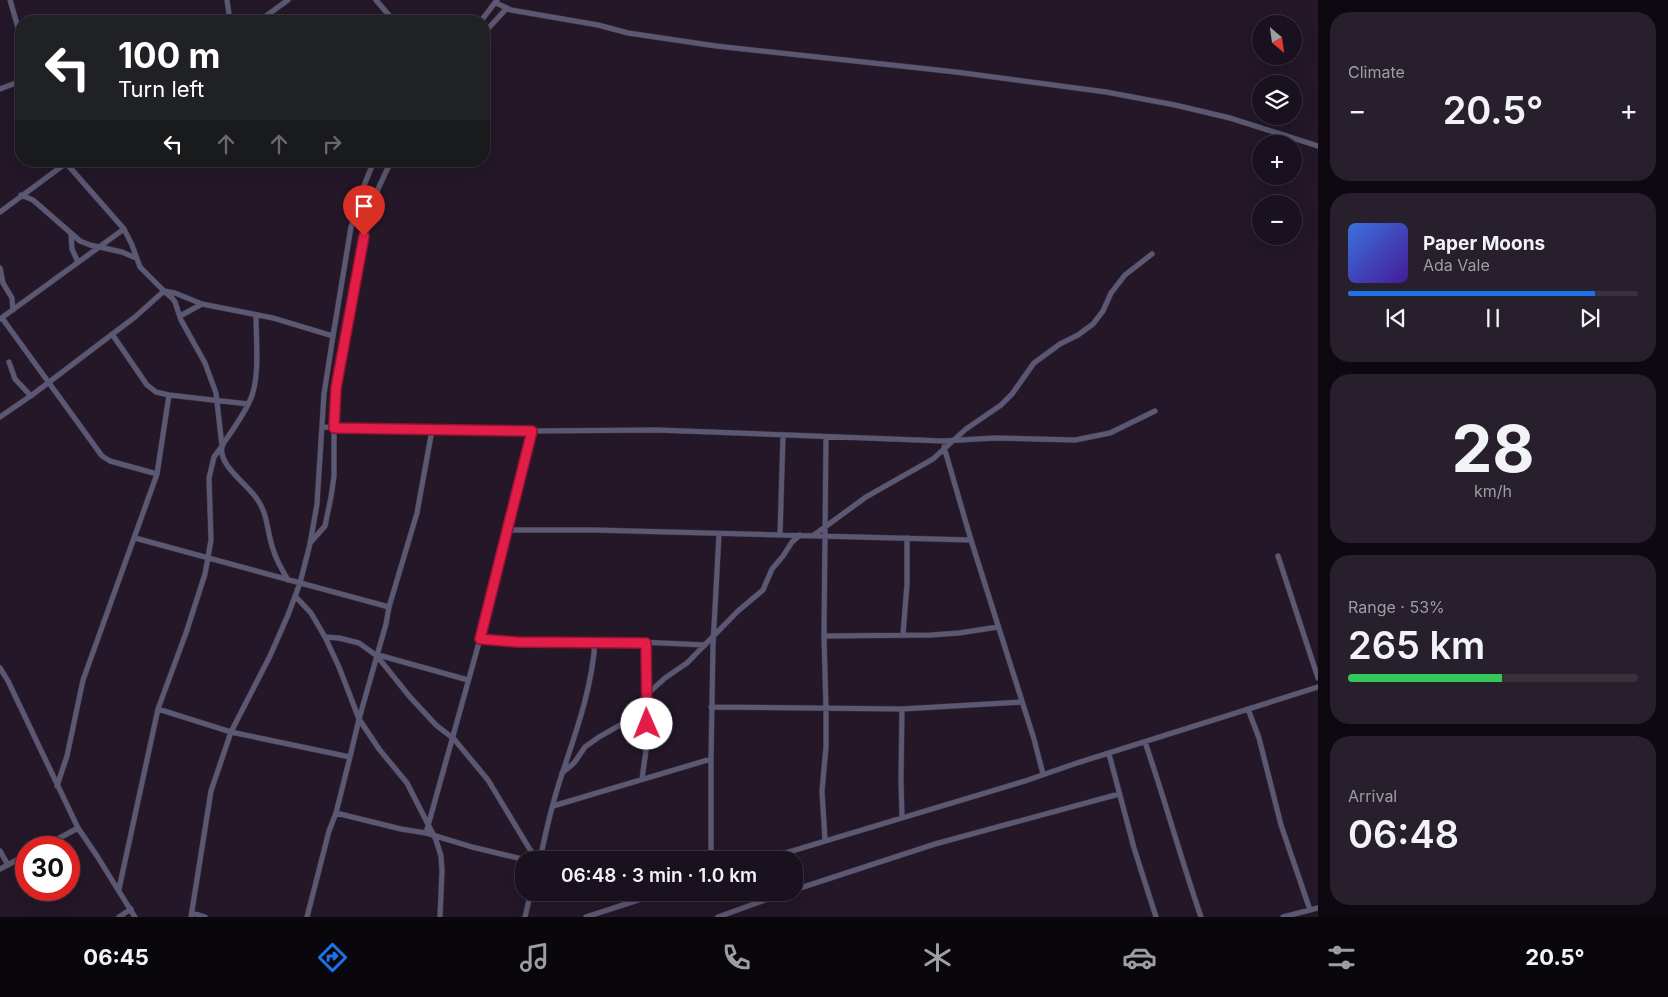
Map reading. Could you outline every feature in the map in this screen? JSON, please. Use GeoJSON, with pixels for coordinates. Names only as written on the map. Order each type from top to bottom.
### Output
{"type":"FeatureCollection","features":[{"type":"Feature","properties":{"kind":"street"},"geometry":{"type":"LineString","coordinates":[[10,0],[15,17]]}},
{"type":"Feature","properties":{"kind":"street"},"geometry":{"type":"LineString","coordinates":[[227,0],[229,15]]}},
{"type":"Feature","properties":{"kind":"street"},"geometry":{"type":"LineString","coordinates":[[267,15],[288,0]]}},
{"type":"Feature","properties":{"kind":"street"},"geometry":{"type":"LineString","coordinates":[[376,0],[389,15]]}},
{"type":"Feature","properties":{"kind":"street"},"geometry":{"type":"LineString","coordinates":[[485,15],[497,2],[507,8],[598,25],[628,33],[716,46],[956,72],[1106,92],[1230,118],[1318,146]]}},
{"type":"Feature","properties":{"kind":"street"},"geometry":{"type":"LineString","coordinates":[[490,26],[507,8]]}},
{"type":"Feature","properties":{"kind":"street"},"geometry":{"type":"LineString","coordinates":[[0,89],[15,83]]}},
{"type":"Feature","properties":{"kind":"street"},"geometry":{"type":"LineString","coordinates":[[0,212],[59,167]]}},
{"type":"Feature","properties":{"kind":"street"},"geometry":{"type":"LineString","coordinates":[[68,167],[124,228],[142,270],[172,298],[206,363],[216,393],[224,462],[252,492],[265,513],[272,548],[282,572],[288,580]]}},
{"type":"Feature","properties":{"kind":"street"},"geometry":{"type":"LineString","coordinates":[[205,917],[191,915],[211,791],[231,732],[270,656],[295,596],[310,544],[317,504],[324,394],[333,336],[351,227],[372,167]]}},
{"type":"Feature","properties":{"kind":"street"},"geometry":{"type":"LineString","coordinates":[[310,544],[325,526],[328,516],[334,476],[336,388],[364,236],[378,189],[388,167]]}},
{"type":"Feature","properties":{"kind":"street"},"geometry":{"type":"LineString","coordinates":[[22,195],[33,200],[85,244],[122,252],[136,258]]}},
{"type":"Feature","properties":{"kind":"street"},"geometry":{"type":"LineString","coordinates":[[124,228],[1,319],[49,381],[102,456],[110,461],[157,474]]}},
{"type":"Feature","properties":{"kind":"street"},"geometry":{"type":"LineString","coordinates":[[71,234],[72,249],[78,262]]}},
{"type":"Feature","properties":{"kind":"street"},"geometry":{"type":"LineString","coordinates":[[814,535],[866,497],[933,459],[977,420],[1001,405],[1012,394],[1034,363],[1060,344],[1078,335],[1093,324],[1103,311],[1111,293],[1125,275],[1152,254]]}},
{"type":"Feature","properties":{"kind":"street"},"geometry":{"type":"LineString","coordinates":[[0,268],[3,283],[12,298],[13,310]]}},
{"type":"Feature","properties":{"kind":"street"},"geometry":{"type":"LineString","coordinates":[[164,291],[175,293],[202,304],[273,318],[333,336]]}},
{"type":"Feature","properties":{"kind":"street"},"geometry":{"type":"LineString","coordinates":[[0,417],[31,396],[112,334],[164,291]]}},
{"type":"Feature","properties":{"kind":"street"},"geometry":{"type":"LineString","coordinates":[[180,316],[202,304]]}},
{"type":"Feature","properties":{"kind":"street"},"geometry":{"type":"LineString","coordinates":[[119,889],[158,709],[199,595],[208,559],[211,540],[209,478],[214,457],[253,393],[256,374],[256,315]]}},
{"type":"Feature","properties":{"kind":"street"},"geometry":{"type":"LineString","coordinates":[[112,334],[147,385],[156,392],[248,404]]}},
{"type":"Feature","properties":{"kind":"street"},"geometry":{"type":"LineString","coordinates":[[9,362],[15,379],[31,396]]}},
{"type":"Feature","properties":{"kind":"street"},"geometry":{"type":"LineString","coordinates":[[57,786],[67,756],[83,680],[157,474],[169,395]]}},
{"type":"Feature","properties":{"kind":"street"},"geometry":{"type":"LineString","coordinates":[[323,427],[532,431],[657,430],[943,441],[996,438],[1075,440],[1110,433],[1155,411]]}},
{"type":"Feature","properties":{"kind":"street"},"geometry":{"type":"LineString","coordinates":[[307,917],[329,831],[336,813],[358,719],[417,513],[432,430]]}},
{"type":"Feature","properties":{"kind":"street"},"geometry":{"type":"LineString","coordinates":[[426,833],[454,739],[532,431]]}},
{"type":"Feature","properties":{"kind":"street"},"geometry":{"type":"LineString","coordinates":[[780,535],[783,436]]}},
{"type":"Feature","properties":{"kind":"street"},"geometry":{"type":"LineString","coordinates":[[825,840],[822,791],[826,747],[824,636],[826,437]]}},
{"type":"Feature","properties":{"kind":"street"},"geometry":{"type":"LineString","coordinates":[[943,441],[971,540],[1043,774]]}},
{"type":"Feature","properties":{"kind":"street"},"geometry":{"type":"LineString","coordinates":[[508,530],[814,535],[971,540]]}},
{"type":"Feature","properties":{"kind":"street"},"geometry":{"type":"LineString","coordinates":[[711,851],[711,707],[719,534]]}},
{"type":"Feature","properties":{"kind":"street"},"geometry":{"type":"LineString","coordinates":[[562,773],[574,763],[585,747],[622,724],[639,702],[665,678],[687,663],[738,611],[763,590],[772,569],[792,542],[800,535]]}},
{"type":"Feature","properties":{"kind":"street"},"geometry":{"type":"LineString","coordinates":[[135,538],[389,607]]}},
{"type":"Feature","properties":{"kind":"street"},"geometry":{"type":"LineString","coordinates":[[903,635],[907,584],[907,538]]}},
{"type":"Feature","properties":{"kind":"street"},"geometry":{"type":"LineString","coordinates":[[1278,556],[1318,678]]}},
{"type":"Feature","properties":{"kind":"street"},"geometry":{"type":"LineString","coordinates":[[295,596],[311,613],[325,637],[339,667],[358,719],[379,749],[407,783],[434,836],[442,862],[440,917]]}},
{"type":"Feature","properties":{"kind":"street"},"geometry":{"type":"LineString","coordinates":[[824,636],[959,633],[998,627]]}},
{"type":"Feature","properties":{"kind":"street"},"geometry":{"type":"LineString","coordinates":[[325,637],[340,638],[359,643],[377,656],[410,697],[436,725],[454,739],[488,780],[532,851]]}},
{"type":"Feature","properties":{"kind":"street"},"geometry":{"type":"LineString","coordinates":[[480,639],[517,642],[646,643],[713,646]]}},
{"type":"Feature","properties":{"kind":"street"},"geometry":{"type":"LineString","coordinates":[[540,851],[562,773],[588,692],[595,642]]}},
{"type":"Feature","properties":{"kind":"street"},"geometry":{"type":"LineString","coordinates":[[642,779],[647,743],[646,643]]}},
{"type":"Feature","properties":{"kind":"street"},"geometry":{"type":"LineString","coordinates":[[377,656],[468,680]]}},
{"type":"Feature","properties":{"kind":"street"},"geometry":{"type":"LineString","coordinates":[[0,668],[78,828],[136,917]]}},
{"type":"Feature","properties":{"kind":"street"},"geometry":{"type":"LineString","coordinates":[[790,851],[1109,754],[1318,687]]}},
{"type":"Feature","properties":{"kind":"street"},"geometry":{"type":"LineString","coordinates":[[711,707],[902,709],[1022,702]]}},
{"type":"Feature","properties":{"kind":"street"},"geometry":{"type":"LineString","coordinates":[[158,709],[231,732],[350,757]]}},
{"type":"Feature","properties":{"kind":"street"},"geometry":{"type":"LineString","coordinates":[[902,709],[902,817]]}},
{"type":"Feature","properties":{"kind":"street"},"geometry":{"type":"LineString","coordinates":[[1248,709],[1259,738],[1280,825],[1310,910]]}},
{"type":"Feature","properties":{"kind":"street"},"geometry":{"type":"LineString","coordinates":[[1146,742],[1181,860],[1201,917]]}},
{"type":"Feature","properties":{"kind":"street"},"geometry":{"type":"LineString","coordinates":[[1109,754],[1134,848],[1156,917]]}},
{"type":"Feature","properties":{"kind":"street"},"geometry":{"type":"LineString","coordinates":[[553,806],[711,759]]}},
{"type":"Feature","properties":{"kind":"street"},"geometry":{"type":"LineString","coordinates":[[803,887],[935,844],[1119,794]]}},
{"type":"Feature","properties":{"kind":"street"},"geometry":{"type":"LineString","coordinates":[[336,813],[369,822],[426,833],[515,857]]}},
{"type":"Feature","properties":{"kind":"street"},"geometry":{"type":"LineString","coordinates":[[63,836],[78,828]]}},
{"type":"Feature","properties":{"kind":"street"},"geometry":{"type":"LineString","coordinates":[[0,851],[8,865]]}},
{"type":"Feature","properties":{"kind":"street"},"geometry":{"type":"LineString","coordinates":[[0,869],[15,861]]}},
{"type":"Feature","properties":{"kind":"street"},"geometry":{"type":"LineString","coordinates":[[525,917],[529,901]]}},
{"type":"Feature","properties":{"kind":"street"},"geometry":{"type":"LineString","coordinates":[[586,917],[635,901]]}},
{"type":"Feature","properties":{"kind":"street"},"geometry":{"type":"LineString","coordinates":[[718,917],[762,901]]}},
{"type":"Feature","properties":{"kind":"street"},"geometry":{"type":"LineString","coordinates":[[1283,917],[1318,908]]}},
{"type":"Feature","properties":{"kind":"street"},"geometry":{"type":"LineString","coordinates":[[119,917],[131,909]]}},
{"type":"Feature","properties":{"kind":"route"},"geometry":{"type":"LineString","coordinates":[[364,236],[336,388],[334,428],[532,431],[480,639],[517,642],[646,643],[647,724]]}}]}
